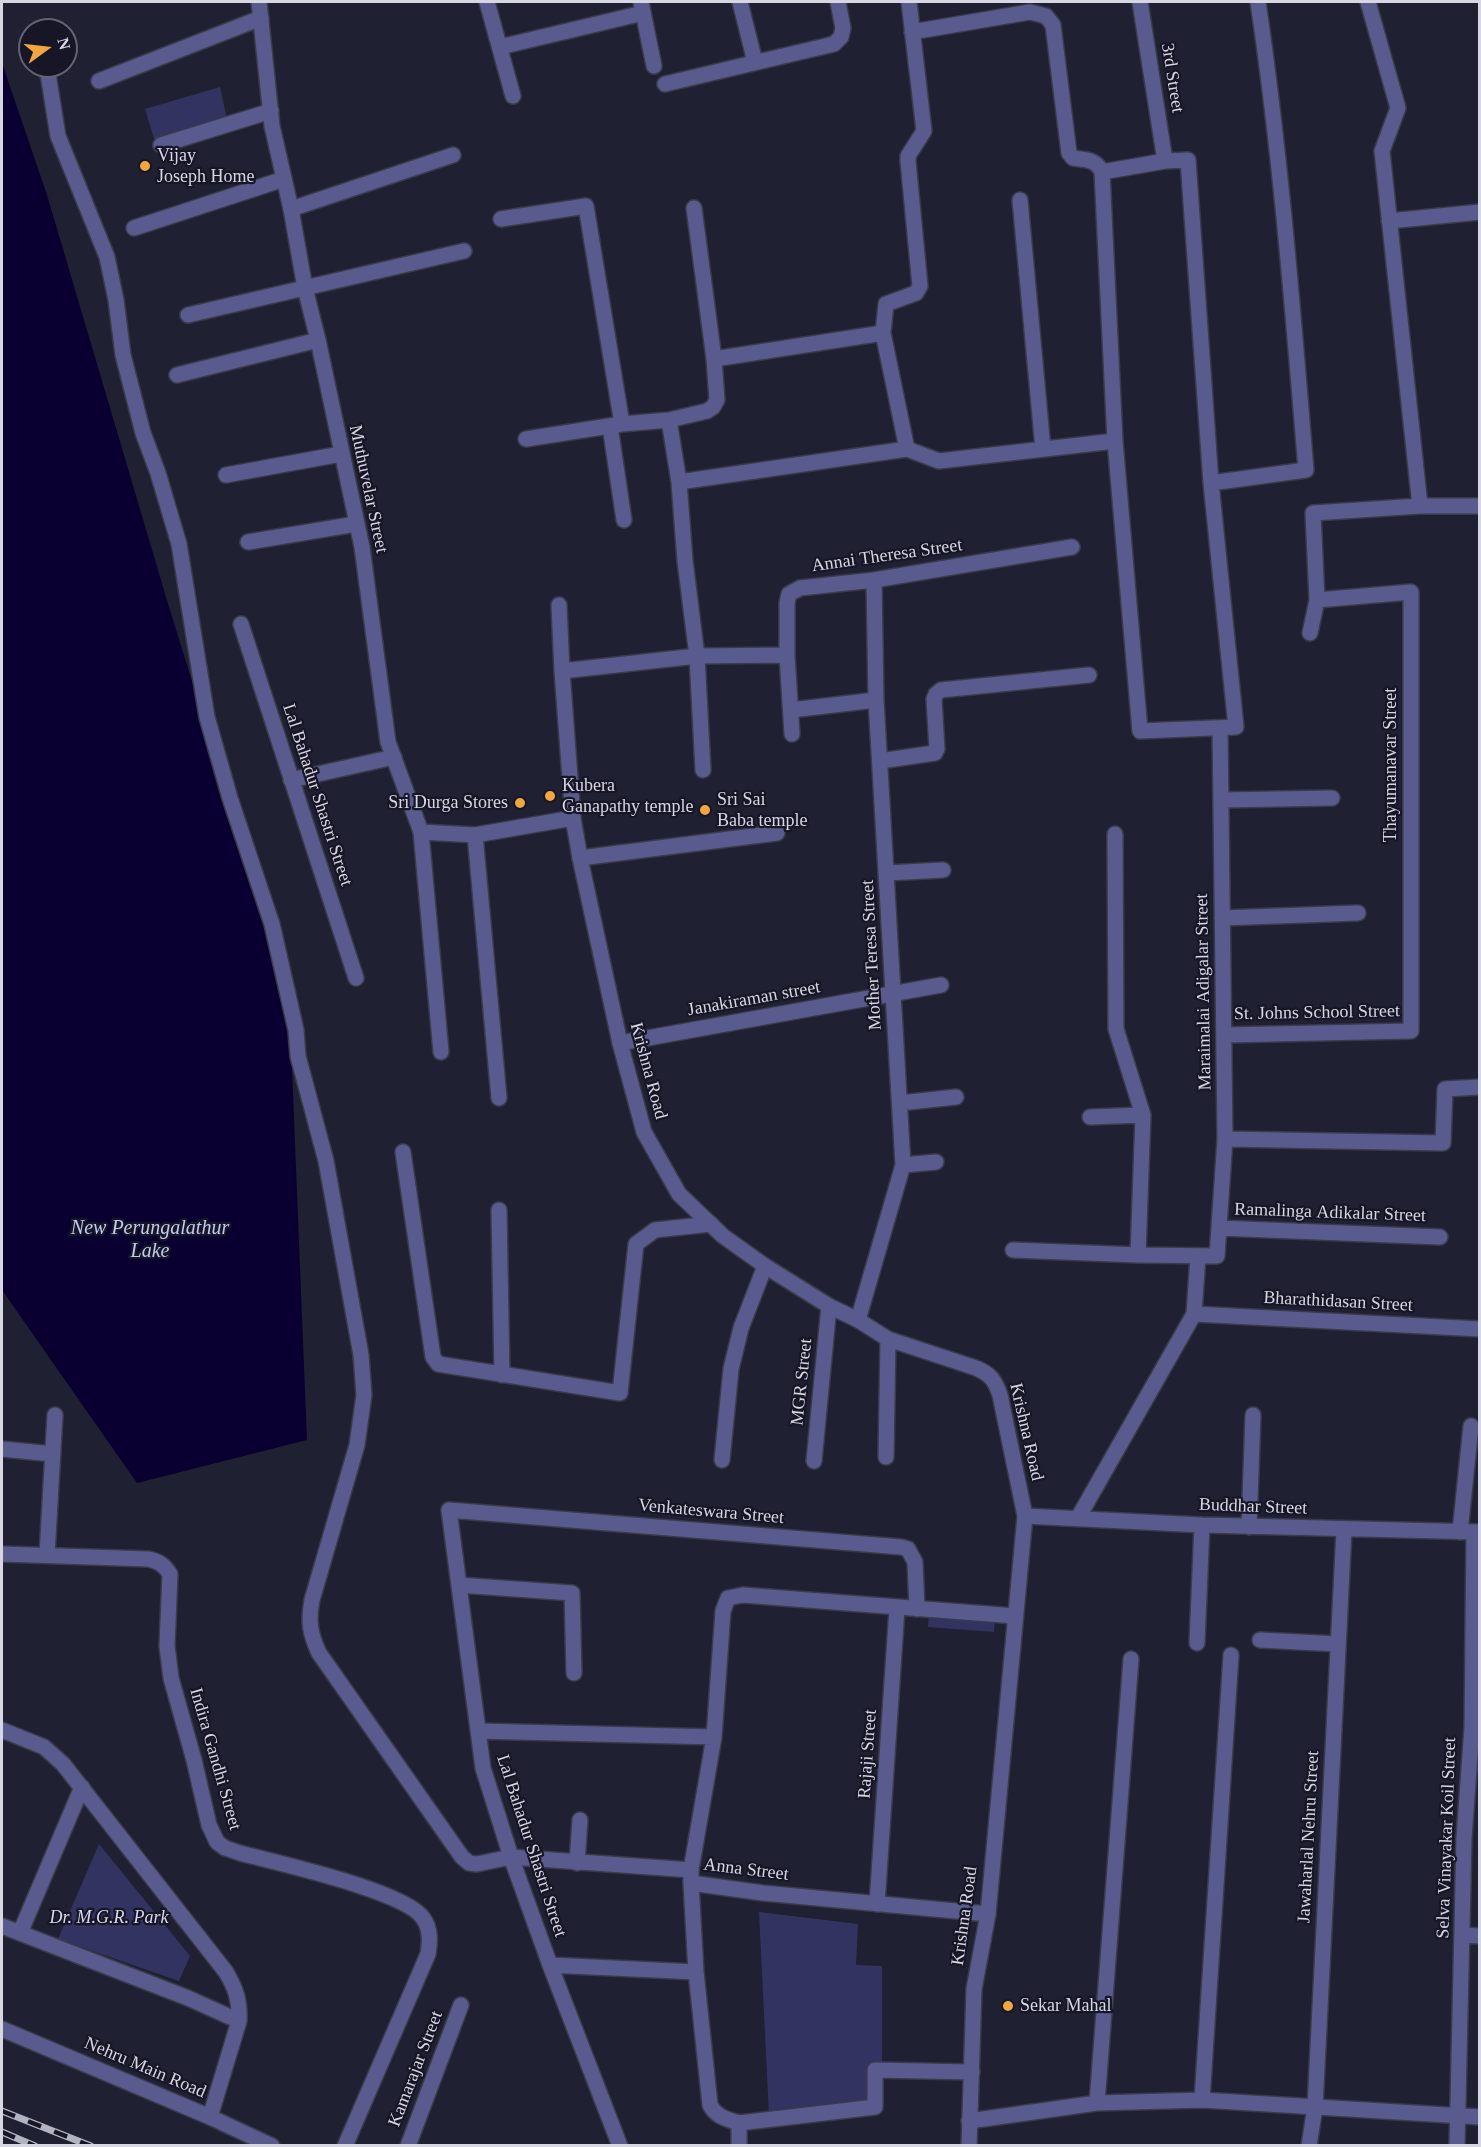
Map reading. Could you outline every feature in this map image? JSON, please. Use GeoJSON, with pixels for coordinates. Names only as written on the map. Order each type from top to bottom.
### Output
{"type":"FeatureCollection","features":[{"type":"Feature","properties":{"kind":"street","name":"Muthuvelar Street"},"geometry":{"type":"LineString","coordinates":[[259,2],[271,111],[305,288],[362,547],[388,742],[421,832],[441,1052]]}},
{"type":"Feature","properties":{"kind":"street"},"geometry":{"type":"LineString","coordinates":[[487,2],[513,96]]}},
{"type":"Feature","properties":{"kind":"street"},"geometry":{"type":"LineString","coordinates":[[740,2],[754,62]]}},
{"type":"Feature","properties":{"kind":"street"},"geometry":{"type":"LineString","coordinates":[[665,84],[834,44],[841,37],[843,28],[838,2]]}},
{"type":"Feature","properties":{"kind":"street"},"geometry":{"type":"LineString","coordinates":[[907,449],[883,333],[886,304],[916,293],[920,286],[908,161],[911,151],[924,131],[909,2]]}},
{"type":"Feature","properties":{"kind":"street","name":"3rd Street"},"geometry":{"type":"LineString","coordinates":[[1140,2],[1165,161]]}},
{"type":"Feature","properties":{"kind":"street"},"geometry":{"type":"LineString","coordinates":[[1211,483],[1306,470],[1285,230],[1269,76],[1258,2]]}},
{"type":"Feature","properties":{"kind":"street"},"geometry":{"type":"LineString","coordinates":[[1368,2],[1398,108],[1382,152],[1420,506]]}},
{"type":"Feature","properties":{"kind":"street"},"geometry":{"type":"LineString","coordinates":[[500,47],[642,7],[654,66]]}},
{"type":"Feature","properties":{"kind":"street"},"geometry":{"type":"LineString","coordinates":[[912,32],[1030,12],[1046,16],[1053,25],[1068,153],[1073,158],[1090,160],[1099,164],[1102,172],[1115,441],[1140,731],[1236,727],[1211,483],[1188,160],[1165,161],[1102,172]]}},
{"type":"Feature","properties":{"kind":"street"},"geometry":{"type":"LineString","coordinates":[[99,81],[261,18]]}},
{"type":"Feature","properties":{"kind":"street","name":"Anna Street"},"geometry":{"type":"LineString","coordinates":[[49,78],[58,136],[107,257],[123,355],[142,433],[158,473],[179,544],[210,728],[230,798],[272,924],[296,1030],[298,1056],[326,1161],[361,1355],[364,1395],[357,1445],[312,1600],[309,1628],[319,1653],[462,1857],[469,1863],[477,1864],[511,1857],[577,1863],[691,1877],[763,1893],[988,1914]]}},
{"type":"Feature","properties":{"kind":"street"},"geometry":{"type":"LineString","coordinates":[[161,145],[271,111]]}},
{"type":"Feature","properties":{"kind":"street"},"geometry":{"type":"LineString","coordinates":[[291,209],[453,155]]}},
{"type":"Feature","properties":{"kind":"street"},"geometry":{"type":"LineString","coordinates":[[134,228],[284,179]]}},
{"type":"Feature","properties":{"kind":"street"},"geometry":{"type":"LineString","coordinates":[[1020,200],[1043,449]]}},
{"type":"Feature","properties":{"kind":"street"},"geometry":{"type":"LineString","coordinates":[[501,219],[586,206],[616,425],[624,520]]}},
{"type":"Feature","properties":{"kind":"street"},"geometry":{"type":"LineString","coordinates":[[526,439],[616,425],[669,420],[706,411],[713,407],[717,400],[714,359],[694,208]]}},
{"type":"Feature","properties":{"kind":"street"},"geometry":{"type":"LineString","coordinates":[[1389,221],[1479,212]]}},
{"type":"Feature","properties":{"kind":"street"},"geometry":{"type":"LineString","coordinates":[[188,315],[465,250]]}},
{"type":"Feature","properties":{"kind":"street"},"geometry":{"type":"LineString","coordinates":[[714,359],[883,333]]}},
{"type":"Feature","properties":{"kind":"street"},"geometry":{"type":"LineString","coordinates":[[177,375],[318,340]]}},
{"type":"Feature","properties":{"kind":"street"},"geometry":{"type":"LineString","coordinates":[[669,420],[679,482],[685,561],[697,656],[703,770]]}},
{"type":"Feature","properties":{"kind":"street"},"geometry":{"type":"LineString","coordinates":[[679,482],[907,449],[939,461],[1115,441]]}},
{"type":"Feature","properties":{"kind":"street"},"geometry":{"type":"LineString","coordinates":[[226,475],[341,454]]}},
{"type":"Feature","properties":{"kind":"street"},"geometry":{"type":"LineString","coordinates":[[1310,633],[1317,600],[1313,513],[1420,506],[1479,506]]}},
{"type":"Feature","properties":{"kind":"street"},"geometry":{"type":"LineString","coordinates":[[248,542],[356,524]]}},
{"type":"Feature","properties":{"kind":"street","name":"Annai Theresa Street"},"geometry":{"type":"LineString","coordinates":[[792,734],[787,655],[789,594],[800,588],[874,580],[1072,547]]}},
{"type":"Feature","properties":{"kind":"street","name":"Mother Teresa Street"},"geometry":{"type":"LineString","coordinates":[[858,1320],[903,1165],[876,700],[874,580]]}},
{"type":"Feature","properties":{"kind":"street","name":"Thayumanavar Street"},"geometry":{"type":"LineString","coordinates":[[1317,600],[1411,592],[1412,1031]]}},
{"type":"Feature","properties":{"kind":"street","name":"Krishna Road"},"geometry":{"type":"LineString","coordinates":[[559,605],[573,818],[580,858],[620,1043],[644,1131],[679,1194],[723,1236],[765,1266],[888,1339],[988,1374],[995,1381],[1000,1395],[1025,1516],[988,1914],[974,1989],[969,2145]]}},
{"type":"Feature","properties":{"kind":"street","name":"Lal Bahadur Shastri Street"},"geometry":{"type":"LineString","coordinates":[[240,624],[356,978]]}},
{"type":"Feature","properties":{"kind":"street"},"geometry":{"type":"LineString","coordinates":[[562,671],[697,656],[787,655]]}},
{"type":"Feature","properties":{"kind":"street"},"geometry":{"type":"LineString","coordinates":[[880,761],[935,753],[937,749],[934,699],[941,690],[1089,675]]}},
{"type":"Feature","properties":{"kind":"street"},"geometry":{"type":"LineString","coordinates":[[791,710],[876,700]]}},
{"type":"Feature","properties":{"kind":"street","name":"Maraimalai Adigalar Street"},"geometry":{"type":"LineString","coordinates":[[1198,1256],[1217,1256],[1225,1139],[1220,728]]}},
{"type":"Feature","properties":{"kind":"street"},"geometry":{"type":"LineString","coordinates":[[291,780],[394,757]]}},
{"type":"Feature","properties":{"kind":"street"},"geometry":{"type":"LineString","coordinates":[[1221,800],[1332,798]]}},
{"type":"Feature","properties":{"kind":"street"},"geometry":{"type":"LineString","coordinates":[[421,832],[475,835],[573,818]]}},
{"type":"Feature","properties":{"kind":"street"},"geometry":{"type":"LineString","coordinates":[[580,858],[777,833]]}},
{"type":"Feature","properties":{"kind":"street"},"geometry":{"type":"LineString","coordinates":[[1115,834],[1116,1029],[1143,1115],[1138,1255]]}},
{"type":"Feature","properties":{"kind":"street"},"geometry":{"type":"LineString","coordinates":[[475,835],[499,1098]]}},
{"type":"Feature","properties":{"kind":"street"},"geometry":{"type":"LineString","coordinates":[[887,873],[944,870]]}},
{"type":"Feature","properties":{"kind":"street"},"geometry":{"type":"LineString","coordinates":[[1222,918],[1358,913]]}},
{"type":"Feature","properties":{"kind":"street","name":"Janakiraman street"},"geometry":{"type":"LineString","coordinates":[[620,1043],[941,985]]}},
{"type":"Feature","properties":{"kind":"street","name":"St. Johns School Street"},"geometry":{"type":"LineString","coordinates":[[1224,1035],[1412,1031]]}},
{"type":"Feature","properties":{"kind":"street"},"geometry":{"type":"LineString","coordinates":[[1225,1139],[1443,1143],[1445,1089],[1479,1088]]}},
{"type":"Feature","properties":{"kind":"street"},"geometry":{"type":"LineString","coordinates":[[900,1102],[956,1097]]}},
{"type":"Feature","properties":{"kind":"street"},"geometry":{"type":"LineString","coordinates":[[1090,1117],[1143,1115]]}},
{"type":"Feature","properties":{"kind":"street"},"geometry":{"type":"LineString","coordinates":[[403,1152],[433,1357],[438,1364],[620,1393],[636,1244],[655,1230],[711,1224]]}},
{"type":"Feature","properties":{"kind":"street"},"geometry":{"type":"LineString","coordinates":[[903,1165],[936,1162]]}},
{"type":"Feature","properties":{"kind":"street"},"geometry":{"type":"LineString","coordinates":[[500,1210],[502,1375]]}},
{"type":"Feature","properties":{"kind":"street","name":"Ramalinga Adikalar Street"},"geometry":{"type":"LineString","coordinates":[[1219,1228],[1440,1237]]}},
{"type":"Feature","properties":{"kind":"street"},"geometry":{"type":"LineString","coordinates":[[1013,1250],[1198,1256],[1194,1314],[1078,1518]]}},
{"type":"Feature","properties":{"kind":"street"},"geometry":{"type":"LineString","coordinates":[[722,1460],[731,1369],[741,1328],[765,1266]]}},
{"type":"Feature","properties":{"kind":"street","name":"MGR Street"},"geometry":{"type":"LineString","coordinates":[[814,1461],[829,1306]]}},
{"type":"Feature","properties":{"kind":"street","name":"Bharathidasan Street"},"geometry":{"type":"LineString","coordinates":[[1194,1314],[1479,1329]]}},
{"type":"Feature","properties":{"kind":"street"},"geometry":{"type":"LineString","coordinates":[[886,1457],[888,1339]]}},
{"type":"Feature","properties":{"kind":"street"},"geometry":{"type":"LineString","coordinates":[[46,1555],[55,1415]]}},
{"type":"Feature","properties":{"kind":"street"},"geometry":{"type":"LineString","coordinates":[[1249,1527],[1253,1415]]}},
{"type":"Feature","properties":{"kind":"street","name":"Selva Vinayakar Koil Street"},"geometry":{"type":"LineString","coordinates":[[1457,2145],[1464,1838],[1472,1727],[1471,1426]]}},
{"type":"Feature","properties":{"kind":"street"},"geometry":{"type":"LineString","coordinates":[[2,1449],[54,1454]]}},
{"type":"Feature","properties":{"kind":"street","name":"Lal Bahadur Shastri Street"},"geometry":{"type":"LineString","coordinates":[[448,1510],[483,1768],[511,1857],[550,1965],[620,2145]]}},
{"type":"Feature","properties":{"kind":"street","name":"Venkateswara Street"},"geometry":{"type":"LineString","coordinates":[[448,1510],[901,1547],[908,1549],[915,1562],[917,1609]]}},
{"type":"Feature","properties":{"kind":"street","name":"Buddhar Street"},"geometry":{"type":"LineString","coordinates":[[1025,1516],[1249,1527],[1471,1532]]}},
{"type":"Feature","properties":{"kind":"street"},"geometry":{"type":"LineString","coordinates":[[1197,1643],[1202,1525]]}},
{"type":"Feature","properties":{"kind":"street","name":"Jawaharlal Nehru Street"},"geometry":{"type":"LineString","coordinates":[[1309,2145],[1315,2107],[1344,1530]]}},
{"type":"Feature","properties":{"kind":"street","name":"Indira Gandhi Street"},"geometry":{"type":"LineString","coordinates":[[2,1554],[157,1560],[170,1574],[167,1646],[171,1678],[209,1825],[217,1842],[240,1854],[362,1886],[405,1904],[417,1911],[424,1919],[430,1942],[428,1954],[345,2145]]}},
{"type":"Feature","properties":{"kind":"street"},"geometry":{"type":"LineString","coordinates":[[459,1585],[572,1593],[574,1673]]}},
{"type":"Feature","properties":{"kind":"street"},"geometry":{"type":"LineString","coordinates":[[972,2072],[875,2070],[875,2107],[739,2123],[721,2117],[710,2105],[696,1972],[691,1877],[714,1737],[723,1611],[728,1598],[743,1595],[1015,1616]]}},
{"type":"Feature","properties":{"kind":"street","name":"Rajaji Street"},"geometry":{"type":"LineString","coordinates":[[877,1904],[897,1608]]}},
{"type":"Feature","properties":{"kind":"street"},"geometry":{"type":"LineString","coordinates":[[1260,1640],[1338,1644]]}},
{"type":"Feature","properties":{"kind":"street"},"geometry":{"type":"LineString","coordinates":[[1202,2100],[1231,1655]]}},
{"type":"Feature","properties":{"kind":"street"},"geometry":{"type":"LineString","coordinates":[[1097,2103],[1131,1659]]}},
{"type":"Feature","properties":{"kind":"street"},"geometry":{"type":"LineString","coordinates":[[478,1731],[714,1737]]}},
{"type":"Feature","properties":{"kind":"street"},"geometry":{"type":"LineString","coordinates":[[3,1734],[44,1748],[63,1764],[226,1972],[236,1989],[240,2005],[239,2021],[210,2117]]}},
{"type":"Feature","properties":{"kind":"street"},"geometry":{"type":"LineString","coordinates":[[20,1933],[82,1786]]}},
{"type":"Feature","properties":{"kind":"street"},"geometry":{"type":"LineString","coordinates":[[577,1863],[579,1820]]}},
{"type":"Feature","properties":{"kind":"street"},"geometry":{"type":"LineString","coordinates":[[2,1926],[188,1998],[239,2021]]}},
{"type":"Feature","properties":{"kind":"street"},"geometry":{"type":"LineString","coordinates":[[1462,1935],[1479,1936]]}},
{"type":"Feature","properties":{"kind":"street"},"geometry":{"type":"LineString","coordinates":[[550,1965],[696,1972]]}},
{"type":"Feature","properties":{"kind":"street","name":"Kamarajar Street"},"geometry":{"type":"LineString","coordinates":[[408,2145],[461,2005]]}},
{"type":"Feature","properties":{"kind":"street","name":"Nehru Main Road"},"geometry":{"type":"LineString","coordinates":[[2,2029],[272,2145]]}},
{"type":"Feature","properties":{"kind":"street"},"geometry":{"type":"LineString","coordinates":[[969,2121],[1097,2103],[1202,2100],[1479,2117]]}},
{"type":"Feature","properties":{"kind":"street"},"geometry":{"type":"LineString","coordinates":[[739,2123],[739,2145]]}},
{"type":"Feature","properties":{"kind":"green space"},"geometry":{"type":"Polygon","coordinates":[[[220,87],[230,133],[159,155],[145,109],[220,87]]]}},
{"type":"Feature","properties":{"kind":"green space"},"geometry":{"type":"Polygon","coordinates":[[[929,1611],[995,1616],[994,1632],[928,1627],[929,1611]]]}},
{"type":"Feature","properties":{"kind":"green space","name":"Dr. M.G.R. Park"},"geometry":{"type":"Polygon","coordinates":[[[99,1844],[190,1956],[179,1981],[58,1939],[99,1844]]]}},
{"type":"Feature","properties":{"kind":"green space"},"geometry":{"type":"Polygon","coordinates":[[[759,1912],[858,1924],[856,1965],[882,1966],[882,2076],[867,2111],[769,2115],[759,1912]]]}},
{"type":"Feature","properties":{"kind":"water","name":"New Perungalathur Lake"},"geometry":{"type":"Polygon","coordinates":[[[2,63],[47,195],[166,597],[289,995],[307,1440],[137,1483],[2,1290],[2,63]]]}},
{"type":"Feature","properties":{"kind":"railway"},"geometry":{"type":"LineString","coordinates":[[2,2111],[91,2146]]}},
{"type":"Feature","properties":{"kind":"railway"},"geometry":{"type":"LineString","coordinates":[[2,2132],[35,2146]]}},
{"type":"Feature","properties":{"kind":"place","name":"Vijay Joseph Home"},"geometry":{"type":"Point","coordinates":[145,166]}},
{"type":"Feature","properties":{"kind":"place","name":"Kubera Ganapathy temple"},"geometry":{"type":"Point","coordinates":[550,796]}},
{"type":"Feature","properties":{"kind":"place","name":"Sri Durga Stores"},"geometry":{"type":"Point","coordinates":[520,803]}},
{"type":"Feature","properties":{"kind":"place","name":"Sri Sai Baba temple"},"geometry":{"type":"Point","coordinates":[705,810]}},
{"type":"Feature","properties":{"kind":"place","name":"Sekar Mahal"},"geometry":{"type":"Point","coordinates":[1008,2006]}}]}
